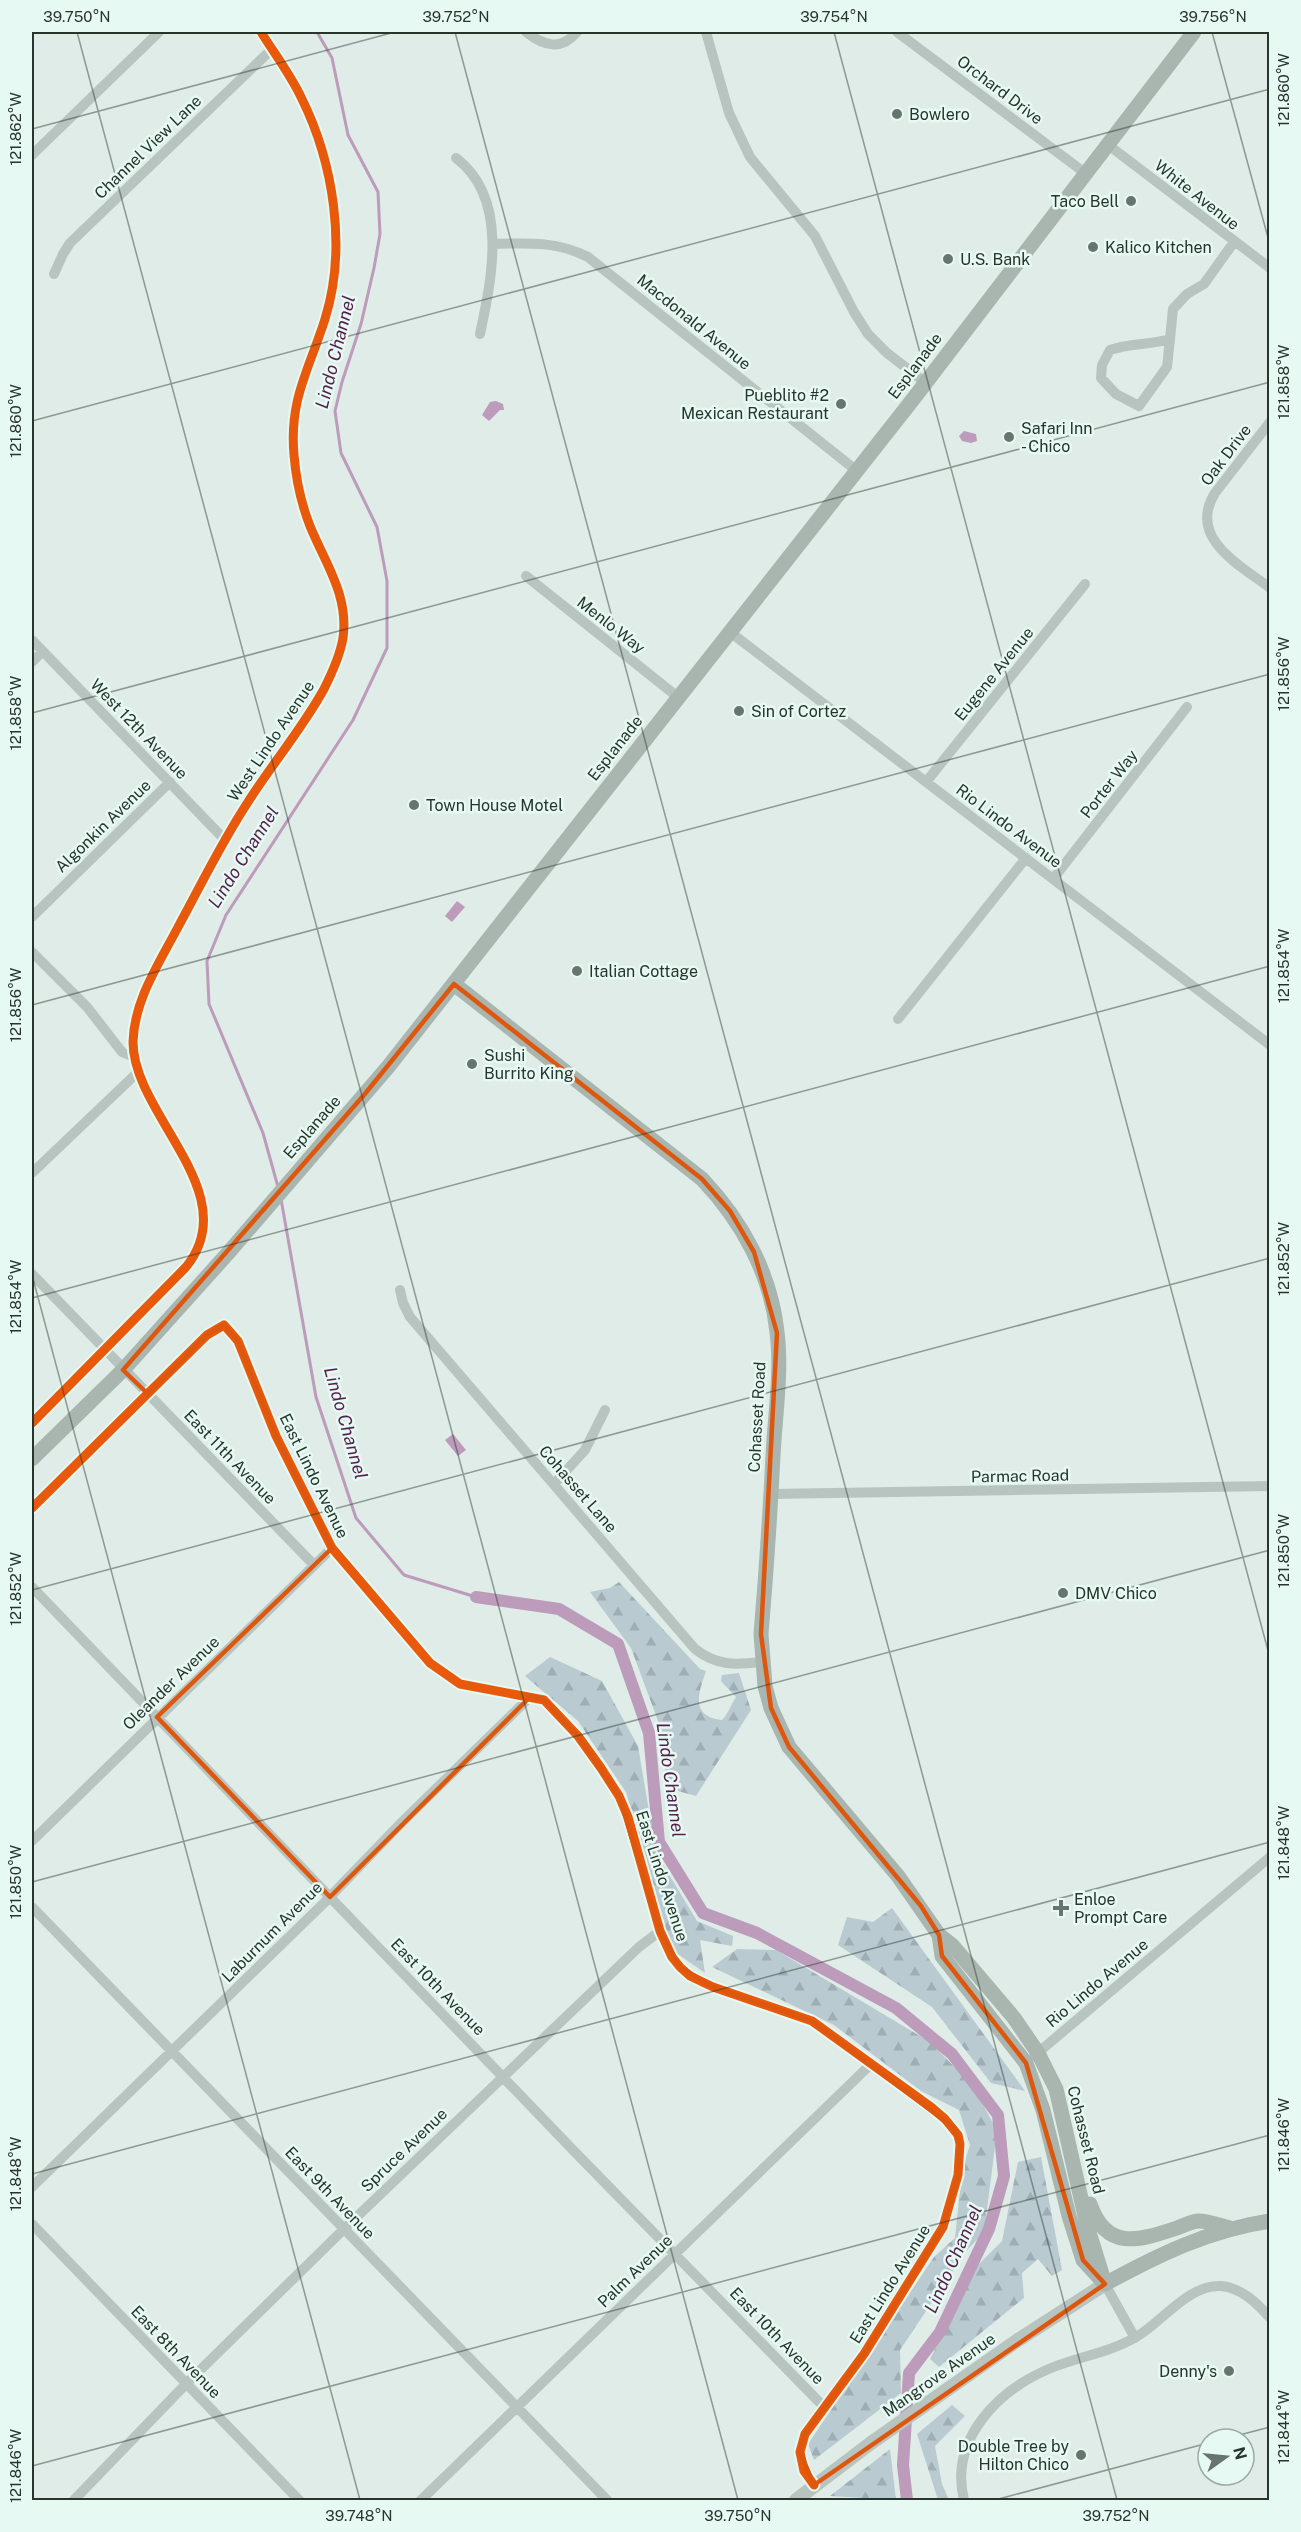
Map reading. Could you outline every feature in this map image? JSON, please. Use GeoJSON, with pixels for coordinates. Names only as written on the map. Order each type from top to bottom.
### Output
{"type":"FeatureCollection","features":[{"type":"Feature","properties":{"kind":"main road","name":"Esplanade"},"geometry":{"type":"LineString","coordinates":[[32,1459],[123,1370],[229,1252],[379,1077],[926,383],[1194,32]]}},
{"type":"Feature","properties":{"kind":"main road","name":"Cohasset Road"},"geometry":{"type":"LineString","coordinates":[[454,984],[702,1179],[717,1195],[742,1231],[763,1275],[777,1333],[778,1363],[761,1662],[771,1708],[789,1747],[898,1876],[939,1935],[953,1946],[1014,2018],[1038,2053],[1056,2089],[1088,2229],[1105,2284]]}},
{"type":"Feature","properties":{"kind":"main road","name":"Cohasset Road"},"geometry":{"type":"LineString","coordinates":[[939,1935],[942,1956],[1026,2063],[1043,2110],[1069,2216],[1083,2260],[1105,2284]]}},
{"type":"Feature","properties":{"kind":"main road"},"geometry":{"type":"LineString","coordinates":[[1074,2168],[1084,2185],[1096,2219],[1114,2236],[1138,2239],[1198,2221],[1230,2228]]}},
{"type":"Feature","properties":{"kind":"main road"},"geometry":{"type":"LineString","coordinates":[[1105,2284],[1160,2254],[1230,2228],[1269,2221]]}},
{"type":"Feature","properties":{"kind":"street"},"geometry":{"type":"LineString","coordinates":[[32,155],[159,32]]}},
{"type":"Feature","properties":{"kind":"street","name":"West Lindo Avenue"},"geometry":{"type":"LineString","coordinates":[[32,1423],[186,1268],[197,1252],[204,1234],[202,1208],[176,1140],[138,1072],[134,1057],[135,1024],[146,989],[225,840],[324,689],[339,655],[344,625],[338,585],[303,504],[297,479],[293,442],[294,411],[298,392],[324,320],[333,281],[335,249],[332,208],[325,162],[313,123],[298,90],[261,32]]}},
{"type":"Feature","properties":{"kind":"street"},"geometry":{"type":"LineString","coordinates":[[526,32],[540,42],[552,45],[563,43],[578,32]]}},
{"type":"Feature","properties":{"kind":"street"},"geometry":{"type":"LineString","coordinates":[[706,32],[729,113],[750,157],[815,236],[854,312],[868,334],[887,353],[926,383]]}},
{"type":"Feature","properties":{"kind":"street","name":"Orchard Drive"},"geometry":{"type":"LineString","coordinates":[[897,32],[1085,173]]}},
{"type":"Feature","properties":{"kind":"street","name":"Channel View Lane"},"geometry":{"type":"LineString","coordinates":[[54,274],[70,243],[272,49]]}},
{"type":"Feature","properties":{"kind":"street","name":"White Avenue"},"geometry":{"type":"LineString","coordinates":[[1107,144],[1269,268]]}},
{"type":"Feature","properties":{"kind":"street"},"geometry":{"type":"LineString","coordinates":[[456,158],[470,170],[480,186],[493,244],[489,289],[480,334]]}},
{"type":"Feature","properties":{"kind":"street"},"geometry":{"type":"LineString","coordinates":[[1170,339],[1154,344],[1120,346],[1110,350],[1102,365],[1101,378],[1116,394],[1139,406],[1167,367],[1170,339],[1173,309],[1187,294],[1204,284],[1234,242]]}},
{"type":"Feature","properties":{"kind":"street","name":"Macdonald Avenue"},"geometry":{"type":"LineString","coordinates":[[493,244],[544,243],[567,248],[588,257],[857,471]]}},
{"type":"Feature","properties":{"kind":"street","name":"Oak Drive"},"geometry":{"type":"LineString","coordinates":[[1269,422],[1215,493],[1208,516],[1210,533],[1218,548],[1269,588]]}},
{"type":"Feature","properties":{"kind":"street","name":"Menlo Way"},"geometry":{"type":"LineString","coordinates":[[526,576],[679,698]]}},
{"type":"Feature","properties":{"kind":"street","name":"Eugene Avenue"},"geometry":{"type":"LineString","coordinates":[[926,782],[1085,584]]}},
{"type":"Feature","properties":{"kind":"street","name":"Rio Lindo Avenue"},"geometry":{"type":"LineString","coordinates":[[730,632],[1269,1045]]}},
{"type":"Feature","properties":{"kind":"street","name":"West 12th Avenue"},"geometry":{"type":"LineString","coordinates":[[32,640],[225,840]]}},
{"type":"Feature","properties":{"kind":"street"},"geometry":{"type":"LineString","coordinates":[[32,663],[42,651]]}},
{"type":"Feature","properties":{"kind":"street","name":"Porter Way"},"geometry":{"type":"LineString","coordinates":[[1053,879],[1187,707]]}},
{"type":"Feature","properties":{"kind":"street","name":"Algonkin Avenue"},"geometry":{"type":"LineString","coordinates":[[32,917],[170,782]]}},
{"type":"Feature","properties":{"kind":"street"},"geometry":{"type":"LineString","coordinates":[[898,1019],[1026,858]]}},
{"type":"Feature","properties":{"kind":"street"},"geometry":{"type":"LineString","coordinates":[[32,952],[87,1007],[122,1052],[134,1057]]}},
{"type":"Feature","properties":{"kind":"street"},"geometry":{"type":"LineString","coordinates":[[32,1173],[138,1072]]}},
{"type":"Feature","properties":{"kind":"street","name":"East 11th Avenue"},"geometry":{"type":"LineString","coordinates":[[32,1274],[314,1565]]}},
{"type":"Feature","properties":{"kind":"street","name":"Cohasset Lane"},"geometry":{"type":"LineString","coordinates":[[400,1290],[410,1317],[555,1483],[695,1649],[708,1659],[720,1664],[761,1662]]}},
{"type":"Feature","properties":{"kind":"street","name":"East Lindo Avenue"},"geometry":{"type":"LineString","coordinates":[[148,1394],[207,1335],[224,1325],[238,1341],[276,1436],[332,1548],[430,1663],[460,1684],[544,1700],[578,1736],[619,1796],[628,1817],[660,1931],[672,1957],[690,1976],[713,1987],[812,2021],[931,2107],[954,2128],[960,2144],[958,2175],[949,2211],[936,2241],[864,2354],[805,2434],[800,2452],[804,2471],[814,2485]]}},
{"type":"Feature","properties":{"kind":"street"},"geometry":{"type":"LineString","coordinates":[[32,1509],[148,1394]]}},
{"type":"Feature","properties":{"kind":"street"},"geometry":{"type":"LineString","coordinates":[[555,1483],[585,1450],[605,1410]]}},
{"type":"Feature","properties":{"kind":"street","name":"Parmac Road"},"geometry":{"type":"LineString","coordinates":[[771,1494],[1269,1486]]}},
{"type":"Feature","properties":{"kind":"street","name":"Oleander Avenue"},"geometry":{"type":"LineString","coordinates":[[32,1841],[332,1548]]}},
{"type":"Feature","properties":{"kind":"street","name":"East 10th Avenue"},"geometry":{"type":"LineString","coordinates":[[32,1587],[824,2407]]}},
{"type":"Feature","properties":{"kind":"street","name":"Laburnum Avenue"},"geometry":{"type":"LineString","coordinates":[[32,2187],[330,1897],[402,1822],[531,1696]]}},
{"type":"Feature","properties":{"kind":"street","name":"Rio Lindo Avenue"},"geometry":{"type":"LineString","coordinates":[[1026,2063],[1269,1857]]}},
{"type":"Feature","properties":{"kind":"street","name":"East 9th Avenue"},"geometry":{"type":"LineString","coordinates":[[32,1907],[608,2500]]}},
{"type":"Feature","properties":{"kind":"street","name":"Spruce Avenue"},"geometry":{"type":"LineString","coordinates":[[74,2500],[186,2384],[344,2229],[639,1947],[660,1931]]}},
{"type":"Feature","properties":{"kind":"street","name":"Palm Avenue"},"geometry":{"type":"LineString","coordinates":[[421,2500],[675,2252],[765,2169],[870,2064]]}},
{"type":"Feature","properties":{"kind":"street","name":"East 8th Avenue"},"geometry":{"type":"LineString","coordinates":[[32,2224],[299,2500]]}},
{"type":"Feature","properties":{"kind":"street"},"geometry":{"type":"LineString","coordinates":[[1105,2284],[1135,2338]]}},
{"type":"Feature","properties":{"kind":"street","name":"Mangrove Avenue"},"geometry":{"type":"LineString","coordinates":[[796,2500],[871,2443],[1018,2340],[1105,2284]]}},
{"type":"Feature","properties":{"kind":"street"},"geometry":{"type":"LineString","coordinates":[[964,2500],[960,2474],[966,2444],[981,2418],[992,2407],[1040,2373],[1135,2338],[1200,2290],[1221,2286],[1236,2290],[1255,2301],[1269,2318]]}},
{"type":"Feature","properties":{"kind":"highlighted area"},"geometry":{"type":"Polygon","coordinates":[[[454,984],[702,1179],[730,1211],[754,1252],[777,1333],[761,1634],[771,1708],[789,1747],[921,1906],[939,1935],[942,1956],[1026,2063],[1083,2260],[1105,2284],[814,2485],[800,2452],[805,2434],[864,2354],[943,2227],[958,2175],[960,2144],[954,2128],[812,2021],[713,1987],[680,1967],[660,1931],[619,1796],[578,1736],[544,1700],[531,1696],[330,1897],[157,1717],[332,1548],[276,1436],[238,1341],[224,1325],[207,1335],[148,1394],[123,1370],[364,1095],[454,984]]]}},
{"type":"Feature","properties":{"kind":"green space"},"geometry":{"type":"Polygon","coordinates":[[[619,1582],[700,1669],[706,1671],[699,1695],[699,1702],[705,1714],[712,1718],[722,1720],[724,1718],[736,1697],[721,1681],[722,1675],[739,1673],[751,1710],[696,1796],[667,1788],[661,1729],[631,1648],[590,1592],[610,1588],[619,1582]]]}},
{"type":"Feature","properties":{"kind":"green space"},"geometry":{"type":"Polygon","coordinates":[[[550,1657],[602,1681],[638,1746],[656,1853],[697,1921],[733,1936],[732,1946],[700,1940],[705,1973],[672,1950],[626,1792],[578,1721],[525,1676],[550,1657]]]}},
{"type":"Feature","properties":{"kind":"green space"},"geometry":{"type":"Polygon","coordinates":[[[892,1908],[1025,2091],[991,2083],[932,2007],[838,1945],[847,1917],[873,1922],[892,1908]]]}},
{"type":"Feature","properties":{"kind":"green space"},"geometry":{"type":"Polygon","coordinates":[[[737,1949],[776,1950],[930,2042],[974,2087],[997,2131],[984,2233],[966,2251],[900,2350],[901,2393],[814,2460],[808,2444],[934,2257],[955,2238],[962,2170],[970,2145],[959,2110],[921,2091],[834,2025],[712,1967],[737,1949]]]}},
{"type":"Feature","properties":{"kind":"green space"},"geometry":{"type":"Polygon","coordinates":[[[1041,2157],[1062,2270],[1052,2276],[1038,2259],[1022,2273],[1024,2298],[939,2367],[930,2359],[975,2268],[1002,2241],[1018,2162],[1041,2157]]]}},
{"type":"Feature","properties":{"kind":"green space"},"geometry":{"type":"Polygon","coordinates":[[[952,2405],[965,2416],[935,2446],[942,2484],[949,2500],[938,2500],[917,2434],[952,2405]]]}},
{"type":"Feature","properties":{"kind":"green space"},"geometry":{"type":"Polygon","coordinates":[[[890,2449],[896,2500],[830,2496],[890,2449]]]}},
{"type":"Feature","properties":{"kind":"shaded area"},"geometry":{"type":"Polygon","coordinates":[[[496,401],[503,404],[504,410],[500,410],[489,421],[482,415],[490,402],[496,401]]]}},
{"type":"Feature","properties":{"kind":"shaded area"},"geometry":{"type":"Polygon","coordinates":[[[964,431],[976,434],[977,441],[971,443],[962,441],[959,436],[964,431]]]}},
{"type":"Feature","properties":{"kind":"shaded area"},"geometry":{"type":"Polygon","coordinates":[[[457,901],[465,907],[452,922],[445,916],[457,901]]]}},
{"type":"Feature","properties":{"kind":"shaded area"},"geometry":{"type":"Polygon","coordinates":[[[453,1434],[466,1450],[458,1456],[445,1440],[453,1434]]]}},
{"type":"Feature","properties":{"kind":"waterway","name":"Lindo Channel"},"geometry":{"type":"LineString","coordinates":[[278,1187],[263,1133],[209,1004],[207,961],[226,915],[353,720],[387,648],[387,581],[377,527],[341,453],[335,411],[361,324],[374,268],[380,234],[378,192],[348,135],[332,58],[317,32]]}},
{"type":"Feature","properties":{"kind":"waterway","name":"Lindo Channel"},"geometry":{"type":"LineString","coordinates":[[281,1199],[316,1397],[356,1518],[404,1575],[476,1597]]}},
{"type":"Feature","properties":{"kind":"waterway","name":"Lindo Channel"},"geometry":{"type":"LineString","coordinates":[[476,1597],[559,1609],[618,1644],[649,1733],[659,1842],[703,1913],[757,1933],[896,2008],[952,2054],[998,2115],[1004,2176],[989,2229],[940,2332],[909,2373],[903,2465],[907,2500]]}},
{"type":"Feature","properties":{"kind":"cycle path"},"geometry":{"type":"LineString","coordinates":[[32,1423],[186,1267],[201,1239],[203,1211],[196,1183],[150,1098],[138,1070],[133,1042],[134,1027],[142,998],[155,970],[211,865],[257,788],[324,689],[338,658],[343,638],[344,622],[339,593],[310,526],[302,500],[295,464],[293,435],[297,401],[332,292],[336,235],[334,206],[322,150],[312,123],[292,80],[261,32]]}},
{"type":"Feature","properties":{"kind":"cycle path"},"geometry":{"type":"LineString","coordinates":[[32,1508],[207,1335],[224,1325],[238,1341],[276,1436],[332,1548],[430,1663],[460,1684],[544,1700],[578,1736],[601,1768],[619,1796],[628,1817],[660,1931],[672,1957],[680,1967],[690,1976],[713,1987],[812,2021],[931,2107],[958,2135],[960,2144],[958,2175],[943,2227],[864,2354],[805,2434],[800,2452],[804,2471],[814,2485]]}},
{"type":"Feature","properties":{"kind":"place","name":"Bowlero"},"geometry":{"type":"Point","coordinates":[897,114]}},
{"type":"Feature","properties":{"kind":"place","name":"Taco Bell"},"geometry":{"type":"Point","coordinates":[1131,201]}},
{"type":"Feature","properties":{"kind":"place","name":"Kalico Kitchen"},"geometry":{"type":"Point","coordinates":[1093,247]}},
{"type":"Feature","properties":{"kind":"place","name":"U.S. Bank"},"geometry":{"type":"Point","coordinates":[948,259]}},
{"type":"Feature","properties":{"kind":"place","name":"Pueblito #2 Mexican Restaurant"},"geometry":{"type":"Point","coordinates":[841,404]}},
{"type":"Feature","properties":{"kind":"place","name":"Safari Inn - Chico"},"geometry":{"type":"Point","coordinates":[1009,437]}},
{"type":"Feature","properties":{"kind":"place","name":"Sin of Cortez"},"geometry":{"type":"Point","coordinates":[739,711]}},
{"type":"Feature","properties":{"kind":"place","name":"Town House Motel"},"geometry":{"type":"Point","coordinates":[414,805]}},
{"type":"Feature","properties":{"kind":"place","name":"Italian Cottage"},"geometry":{"type":"Point","coordinates":[577,971]}},
{"type":"Feature","properties":{"kind":"place","name":"Sushi Burrito King"},"geometry":{"type":"Point","coordinates":[472,1064]}},
{"type":"Feature","properties":{"kind":"place","name":"DMV Chico"},"geometry":{"type":"Point","coordinates":[1063,1593]}},
{"type":"Feature","properties":{"kind":"place","name":"Enloe Prompt Care"},"geometry":{"type":"Point","coordinates":[1061,1908]}},
{"type":"Feature","properties":{"kind":"place","name":"Denny's"},"geometry":{"type":"Point","coordinates":[1229,2371]}},
{"type":"Feature","properties":{"kind":"place","name":"Double Tree by Hilton Chico"},"geometry":{"type":"Point","coordinates":[1081,2455]}}]}
